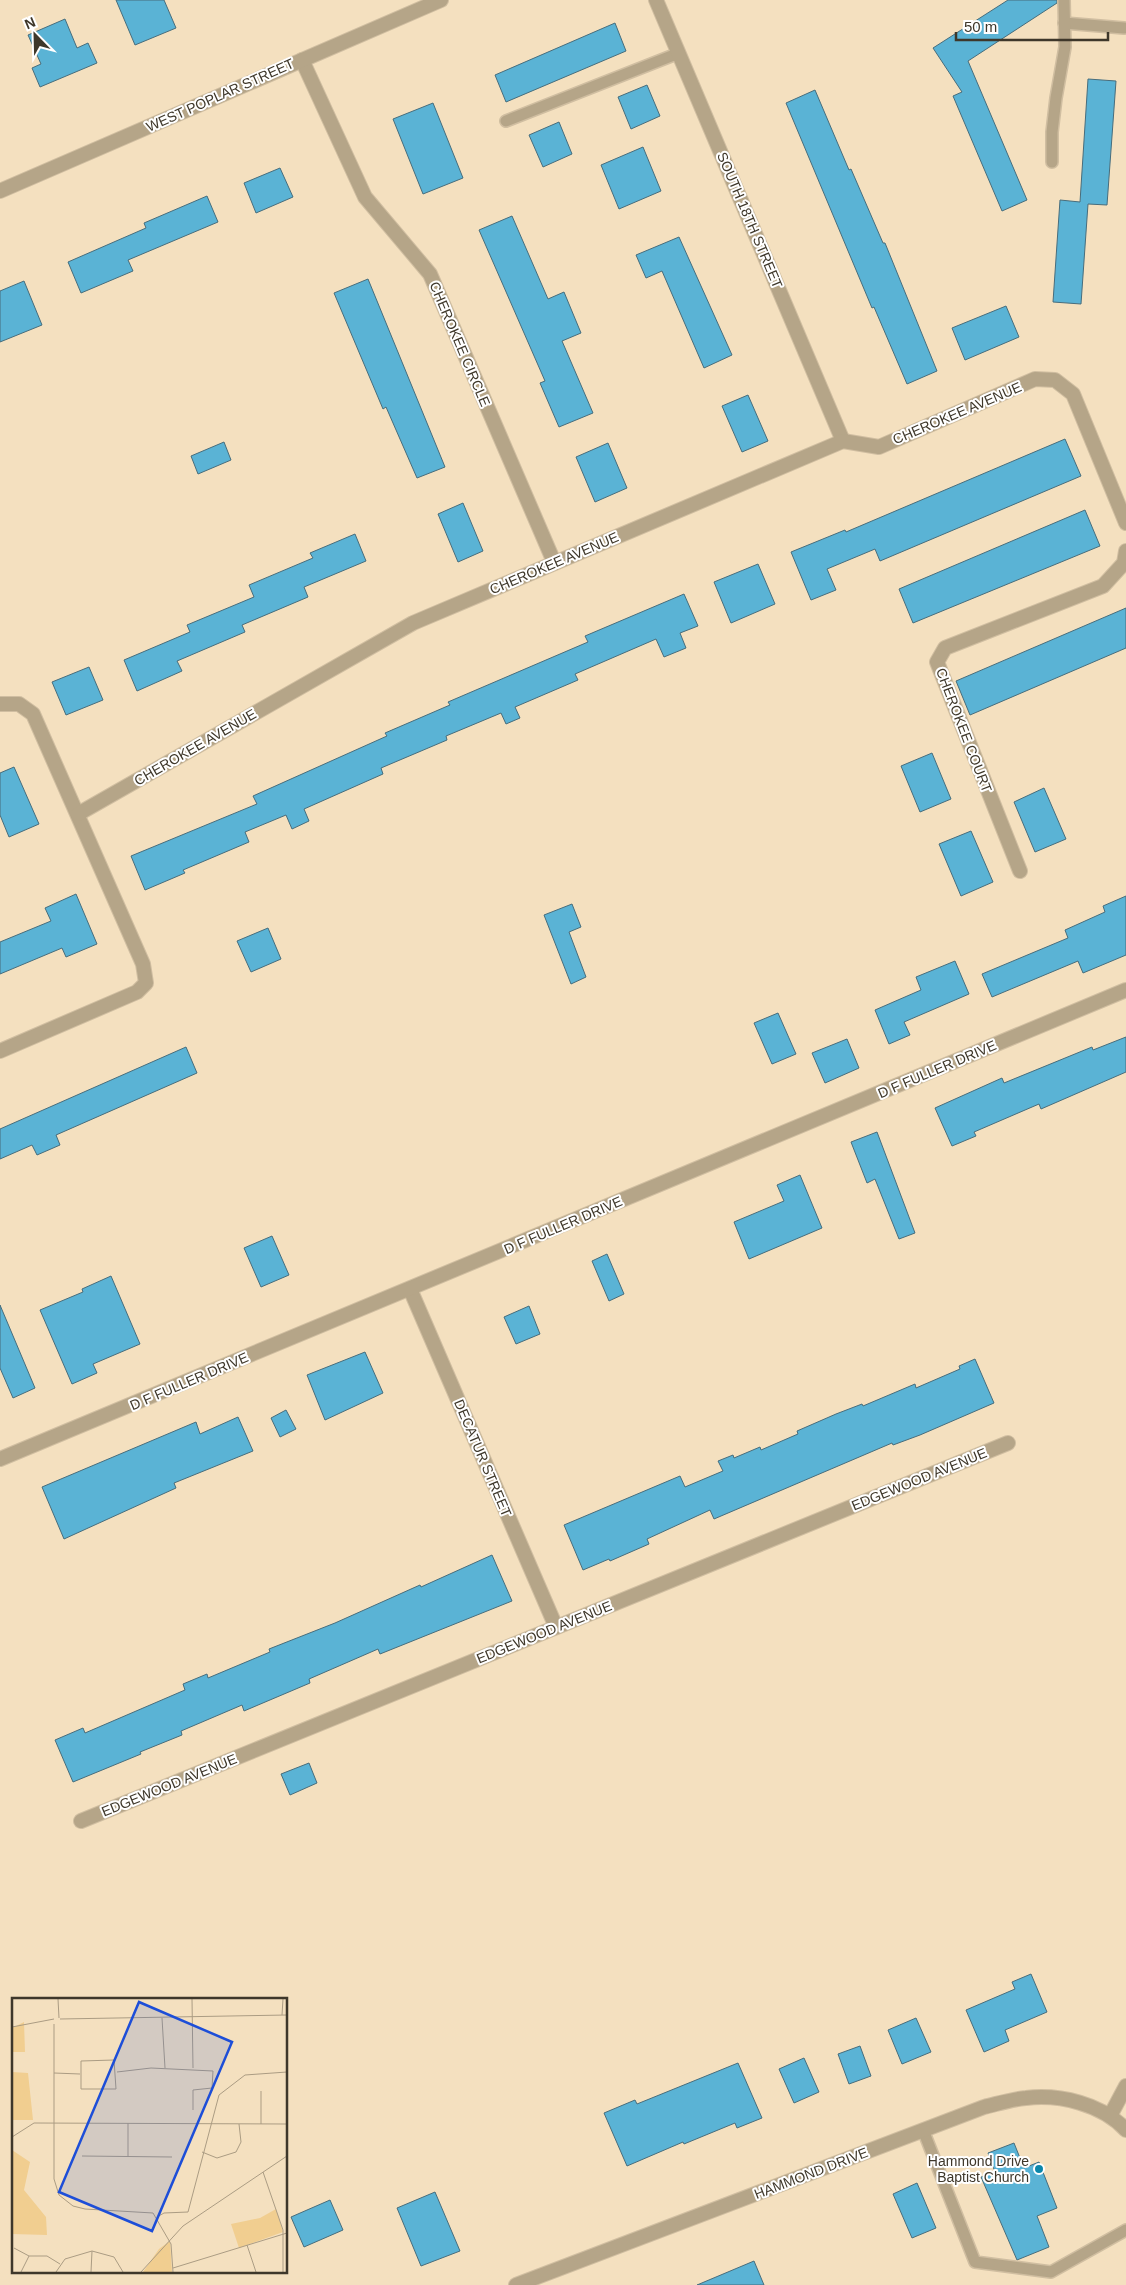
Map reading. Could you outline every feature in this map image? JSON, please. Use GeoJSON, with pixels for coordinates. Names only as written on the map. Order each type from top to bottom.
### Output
{"type":"FeatureCollection","features":[{"type":"Feature","properties":{"kind":"street","name":"WEST POPLAR STREET"},"geometry":{"type":"LineString","coordinates":[[0,191],[441,0]]}},
{"type":"Feature","properties":{"kind":"street","name":"SOUTH 18TH STREET"},"geometry":{"type":"LineString","coordinates":[[656,0],[843,441]]}},
{"type":"Feature","properties":{"kind":"street","name":"CHEROKEE CIRCLE"},"geometry":{"type":"LineString","coordinates":[[302,60],[365,197],[430,274],[554,562]]}},
{"type":"Feature","properties":{"kind":"street","name":"CHEROKEE AVENUE"},"geometry":{"type":"LineString","coordinates":[[78,814],[413,623],[843,441],[879,447],[1035,379],[1055,380],[1073,394],[1126,523]]}},
{"type":"Feature","properties":{"kind":"street","name":"CHEROKEE COURT"},"geometry":{"type":"LineString","coordinates":[[1020,871],[937,662],[945,648],[1102,586],[1124,563],[1126,551]]}},
{"type":"Feature","properties":{"kind":"street"},"geometry":{"type":"LineString","coordinates":[[0,704],[19,704],[33,714],[143,964],[146,983],[137,992],[0,1051]]}},
{"type":"Feature","properties":{"kind":"street","name":"D F FULLER DRIVE"},"geometry":{"type":"LineString","coordinates":[[0,1460],[1126,990]]}},
{"type":"Feature","properties":{"kind":"street","name":"DECATUR STREET"},"geometry":{"type":"LineString","coordinates":[[410,1289],[556,1627]]}},
{"type":"Feature","properties":{"kind":"street","name":"EDGEWOOD AVENUE"},"geometry":{"type":"LineString","coordinates":[[81,1821],[1008,1443]]}},
{"type":"Feature","properties":{"kind":"street"},"geometry":{"type":"LineString","coordinates":[[1110,2116],[1126,2086]]}},
{"type":"Feature","properties":{"kind":"street","name":"HAMMOND DRIVE"},"geometry":{"type":"LineString","coordinates":[[516,2285],[984,2107],[1026,2098],[1061,2098],[1091,2107],[1110,2116],[1126,2130]]}},
{"type":"Feature","properties":{"kind":"lane"},"geometry":{"type":"LineString","coordinates":[[1052,162],[1054,115],[1065,47],[1064,0]]}},
{"type":"Feature","properties":{"kind":"lane"},"geometry":{"type":"LineString","coordinates":[[1064,23],[1125,28]]}},
{"type":"Feature","properties":{"kind":"lane"},"geometry":{"type":"LineString","coordinates":[[506,122],[678,52]]}},
{"type":"Feature","properties":{"kind":"lane"},"geometry":{"type":"LineString","coordinates":[[923,2130],[976,2262],[1051,2272],[1126,2230]]}},
{"type":"Feature","properties":{"kind":"building"},"geometry":{"type":"Polygon","coordinates":[[[116,0],[164,0],[176,28],[135,45],[116,0]]]}},
{"type":"Feature","properties":{"kind":"building"},"geometry":{"type":"Polygon","coordinates":[[[1008,0],[1057,0],[1057,3],[968,61],[1027,200],[1002,211],[953,96],[962,92],[933,48],[1008,0]]]}},
{"type":"Feature","properties":{"kind":"building"},"geometry":{"type":"Polygon","coordinates":[[[65,19],[77,48],[88,43],[97,63],[40,87],[32,68],[41,64],[28,35],[65,19]]]}},
{"type":"Feature","properties":{"kind":"building"},"geometry":{"type":"Polygon","coordinates":[[[615,23],[626,51],[506,102],[495,75],[615,23]]]}},
{"type":"Feature","properties":{"kind":"building"},"geometry":{"type":"Polygon","coordinates":[[[1088,79],[1116,81],[1107,205],[1088,204],[1081,304],[1053,302],[1060,200],[1080,202],[1088,79]]]}},
{"type":"Feature","properties":{"kind":"building"},"geometry":{"type":"Polygon","coordinates":[[[647,85],[660,116],[631,129],[618,97],[647,85]]]}},
{"type":"Feature","properties":{"kind":"building"},"geometry":{"type":"Polygon","coordinates":[[[815,90],[849,170],[851,169],[883,243],[885,243],[937,371],[907,384],[874,307],[872,308],[786,103],[815,90]]]}},
{"type":"Feature","properties":{"kind":"building"},"geometry":{"type":"Polygon","coordinates":[[[433,103],[463,178],[423,194],[393,119],[433,103]]]}},
{"type":"Feature","properties":{"kind":"building"},"geometry":{"type":"Polygon","coordinates":[[[559,122],[572,154],[543,167],[529,135],[559,122]]]}},
{"type":"Feature","properties":{"kind":"building"},"geometry":{"type":"Polygon","coordinates":[[[643,147],[661,191],[619,209],[601,165],[643,147]]]}},
{"type":"Feature","properties":{"kind":"building"},"geometry":{"type":"Polygon","coordinates":[[[280,168],[293,197],[256,213],[244,183],[280,168]]]}},
{"type":"Feature","properties":{"kind":"building"},"geometry":{"type":"Polygon","coordinates":[[[207,196],[218,222],[128,260],[133,271],[81,293],[68,262],[146,228],[144,223],[207,196]]]}},
{"type":"Feature","properties":{"kind":"building"},"geometry":{"type":"Polygon","coordinates":[[[512,216],[548,299],[564,292],[581,333],[562,341],[593,413],[559,427],[540,383],[545,381],[479,230],[512,216]]]}},
{"type":"Feature","properties":{"kind":"building"},"geometry":{"type":"Polygon","coordinates":[[[679,237],[732,355],[704,368],[662,271],[646,278],[636,255],[679,237]]]}},
{"type":"Feature","properties":{"kind":"building"},"geometry":{"type":"Polygon","coordinates":[[[368,279],[445,467],[417,478],[386,407],[383,409],[334,293],[368,279]]]}},
{"type":"Feature","properties":{"kind":"building"},"geometry":{"type":"Polygon","coordinates":[[[24,281],[42,325],[0,342],[0,291],[24,281]]]}},
{"type":"Feature","properties":{"kind":"building"},"geometry":{"type":"Polygon","coordinates":[[[1006,306],[1019,337],[965,360],[952,328],[1006,306]]]}},
{"type":"Feature","properties":{"kind":"building"},"geometry":{"type":"Polygon","coordinates":[[[748,395],[768,441],[742,452],[722,406],[748,395]]]}},
{"type":"Feature","properties":{"kind":"building"},"geometry":{"type":"Polygon","coordinates":[[[1065,439],[1081,476],[880,561],[875,549],[827,569],[836,590],[811,600],[791,552],[845,530],[846,532],[1065,439]]]}},
{"type":"Feature","properties":{"kind":"building"},"geometry":{"type":"Polygon","coordinates":[[[224,442],[231,460],[198,474],[191,456],[224,442]]]}},
{"type":"Feature","properties":{"kind":"building"},"geometry":{"type":"Polygon","coordinates":[[[608,443],[627,488],[595,502],[576,457],[608,443]]]}},
{"type":"Feature","properties":{"kind":"building"},"geometry":{"type":"Polygon","coordinates":[[[463,503],[483,551],[458,562],[438,514],[463,503]]]}},
{"type":"Feature","properties":{"kind":"building"},"geometry":{"type":"Polygon","coordinates":[[[1085,510],[1100,546],[913,623],[899,589],[1085,510]]]}},
{"type":"Feature","properties":{"kind":"building"},"geometry":{"type":"Polygon","coordinates":[[[355,534],[366,561],[304,587],[308,597],[242,625],[245,632],[177,661],[182,671],[137,691],[124,660],[190,632],[187,625],[254,597],[249,585],[313,558],[310,553],[355,534]]]}},
{"type":"Feature","properties":{"kind":"building"},"geometry":{"type":"Polygon","coordinates":[[[758,564],[775,604],[731,623],[714,582],[758,564]]]}},
{"type":"Feature","properties":{"kind":"building"},"geometry":{"type":"Polygon","coordinates":[[[684,594],[698,626],[680,633],[686,648],[664,657],[656,639],[575,674],[578,680],[515,707],[520,718],[506,724],[501,713],[446,736],[447,740],[381,768],[383,774],[304,809],[309,821],[292,829],[286,815],[245,832],[249,842],[183,870],[185,873],[145,890],[131,856],[257,804],[253,796],[387,736],[385,733],[450,705],[448,702],[588,642],[585,636],[684,594]]]}},
{"type":"Feature","properties":{"kind":"building"},"geometry":{"type":"Polygon","coordinates":[[[1126,608],[1126,648],[970,715],[956,681],[1126,608]]]}},
{"type":"Feature","properties":{"kind":"building"},"geometry":{"type":"Polygon","coordinates":[[[89,667],[103,700],[66,715],[52,682],[89,667]]]}},
{"type":"Feature","properties":{"kind":"building"},"geometry":{"type":"Polygon","coordinates":[[[932,753],[951,799],[920,812],[901,766],[932,753]]]}},
{"type":"Feature","properties":{"kind":"building"},"geometry":{"type":"Polygon","coordinates":[[[14,767],[39,824],[9,837],[0,815],[0,773],[14,767]]]}},
{"type":"Feature","properties":{"kind":"building"},"geometry":{"type":"Polygon","coordinates":[[[1044,788],[1066,839],[1035,852],[1014,802],[1044,788]]]}},
{"type":"Feature","properties":{"kind":"building"},"geometry":{"type":"Polygon","coordinates":[[[971,831],[993,882],[961,896],[939,844],[971,831]]]}},
{"type":"Feature","properties":{"kind":"building"},"geometry":{"type":"Polygon","coordinates":[[[76,894],[97,944],[66,957],[62,948],[0,974],[0,942],[51,921],[45,908],[76,894]]]}},
{"type":"Feature","properties":{"kind":"building"},"geometry":{"type":"Polygon","coordinates":[[[1126,896],[1126,955],[1083,973],[1078,961],[992,997],[982,974],[1068,938],[1065,930],[1105,912],[1103,906],[1126,896]]]}},
{"type":"Feature","properties":{"kind":"building"},"geometry":{"type":"Polygon","coordinates":[[[572,904],[581,927],[569,932],[586,977],[571,984],[544,915],[572,904]]]}},
{"type":"Feature","properties":{"kind":"building"},"geometry":{"type":"Polygon","coordinates":[[[268,928],[281,959],[251,972],[237,941],[268,928]]]}},
{"type":"Feature","properties":{"kind":"building"},"geometry":{"type":"Polygon","coordinates":[[[955,961],[969,994],[904,1022],[910,1035],[889,1044],[875,1010],[921,990],[916,977],[955,961]]]}},
{"type":"Feature","properties":{"kind":"building"},"geometry":{"type":"Polygon","coordinates":[[[778,1013],[796,1054],[772,1064],[754,1023],[778,1013]]]}},
{"type":"Feature","properties":{"kind":"building"},"geometry":{"type":"Polygon","coordinates":[[[1126,1037],[1126,1072],[1041,1109],[1039,1104],[974,1132],[976,1136],[952,1146],[935,1108],[1002,1078],[1004,1083],[1092,1047],[1093,1050],[1126,1037]]]}},
{"type":"Feature","properties":{"kind":"building"},"geometry":{"type":"Polygon","coordinates":[[[847,1039],[859,1068],[825,1083],[812,1053],[847,1039]]]}},
{"type":"Feature","properties":{"kind":"building"},"geometry":{"type":"Polygon","coordinates":[[[186,1047],[197,1073],[56,1135],[60,1145],[37,1155],[32,1145],[0,1159],[0,1129],[186,1047]]]}},
{"type":"Feature","properties":{"kind":"building"},"geometry":{"type":"Polygon","coordinates":[[[877,1132],[915,1233],[899,1239],[875,1179],[867,1183],[851,1142],[877,1132]]]}},
{"type":"Feature","properties":{"kind":"building"},"geometry":{"type":"Polygon","coordinates":[[[800,1175],[822,1228],[749,1259],[734,1222],[784,1201],[777,1185],[800,1175]]]}},
{"type":"Feature","properties":{"kind":"building"},"geometry":{"type":"Polygon","coordinates":[[[272,1236],[289,1275],[261,1287],[244,1248],[272,1236]]]}},
{"type":"Feature","properties":{"kind":"building"},"geometry":{"type":"Polygon","coordinates":[[[607,1254],[624,1294],[609,1301],[592,1261],[607,1254]]]}},
{"type":"Feature","properties":{"kind":"building"},"geometry":{"type":"Polygon","coordinates":[[[111,1276],[140,1344],[93,1364],[97,1373],[72,1384],[40,1310],[83,1292],[82,1289],[111,1276]]]}},
{"type":"Feature","properties":{"kind":"building"},"geometry":{"type":"Polygon","coordinates":[[[0,1305],[35,1388],[13,1398],[0,1368],[0,1305]]]}},
{"type":"Feature","properties":{"kind":"building"},"geometry":{"type":"Polygon","coordinates":[[[529,1306],[540,1334],[516,1344],[504,1317],[529,1306]]]}},
{"type":"Feature","properties":{"kind":"building"},"geometry":{"type":"Polygon","coordinates":[[[365,1352],[383,1393],[325,1420],[307,1375],[365,1352]]]}},
{"type":"Feature","properties":{"kind":"building"},"geometry":{"type":"Polygon","coordinates":[[[975,1359],[994,1403],[920,1435],[893,1445],[892,1443],[714,1519],[710,1510],[647,1539],[649,1544],[610,1561],[609,1559],[583,1570],[564,1525],[680,1476],[685,1487],[723,1471],[718,1461],[733,1455],[734,1458],[760,1447],[761,1450],[798,1434],[797,1431],[836,1414],[862,1404],[863,1406],[915,1384],[916,1388],[960,1369],[959,1366],[975,1359]]]}},
{"type":"Feature","properties":{"kind":"building"},"geometry":{"type":"Polygon","coordinates":[[[286,1410],[296,1429],[280,1437],[271,1418],[286,1410]]]}},
{"type":"Feature","properties":{"kind":"building"},"geometry":{"type":"Polygon","coordinates":[[[238,1417],[253,1451],[174,1483],[176,1488],[64,1539],[42,1487],[196,1422],[200,1434],[238,1417]]]}},
{"type":"Feature","properties":{"kind":"building"},"geometry":{"type":"Polygon","coordinates":[[[492,1555],[512,1601],[380,1654],[378,1649],[309,1679],[310,1683],[244,1711],[242,1705],[181,1731],[182,1735],[140,1752],[141,1754],[73,1782],[55,1740],[83,1728],[85,1733],[185,1690],[183,1684],[207,1674],[208,1678],[270,1652],[269,1649],[335,1623],[420,1585],[421,1587],[492,1555]]]}},
{"type":"Feature","properties":{"kind":"building"},"geometry":{"type":"Polygon","coordinates":[[[309,1763],[317,1783],[290,1795],[281,1774],[309,1763]]]}},
{"type":"Feature","properties":{"kind":"building"},"geometry":{"type":"Polygon","coordinates":[[[1031,1974],[1047,2012],[1005,2030],[1009,2041],[984,2052],[966,2010],[1015,1989],[1012,1982],[1031,1974]]]}},
{"type":"Feature","properties":{"kind":"building"},"geometry":{"type":"Polygon","coordinates":[[[916,2018],[931,2052],[902,2064],[888,2030],[916,2018]]]}},
{"type":"Feature","properties":{"kind":"building"},"geometry":{"type":"Polygon","coordinates":[[[860,2046],[871,2076],[849,2084],[838,2054],[860,2046]]]}},
{"type":"Feature","properties":{"kind":"building"},"geometry":{"type":"Polygon","coordinates":[[[804,2058],[819,2092],[794,2103],[779,2069],[804,2058]]]}},
{"type":"Feature","properties":{"kind":"building"},"geometry":{"type":"Polygon","coordinates":[[[738,2063],[762,2118],[737,2128],[735,2123],[684,2144],[683,2142],[627,2166],[604,2113],[635,2100],[637,2104],[738,2063]]]}},
{"type":"Feature","properties":{"kind":"building"},"geometry":{"type":"Polygon","coordinates":[[[1014,2143],[1024,2168],[1039,2162],[1057,2208],[1037,2216],[1049,2247],[1017,2260],[981,2177],[995,2172],[988,2153],[1014,2143]]]}},
{"type":"Feature","properties":{"kind":"building"},"geometry":{"type":"Polygon","coordinates":[[[917,2183],[936,2228],[912,2238],[893,2194],[917,2183]]]}},
{"type":"Feature","properties":{"kind":"building"},"geometry":{"type":"Polygon","coordinates":[[[435,2192],[460,2251],[421,2266],[397,2208],[435,2192]]]}},
{"type":"Feature","properties":{"kind":"building"},"geometry":{"type":"Polygon","coordinates":[[[330,2200],[343,2230],[304,2247],[291,2217],[330,2200]]]}},
{"type":"Feature","properties":{"kind":"building"},"geometry":{"type":"Polygon","coordinates":[[[754,2261],[764,2285],[697,2285],[754,2261]]]}},
{"type":"Feature","properties":{"kind":"place","name":"Hammond Drive Baptist Church"},"geometry":{"type":"Point","coordinates":[1039,2169]}}]}
